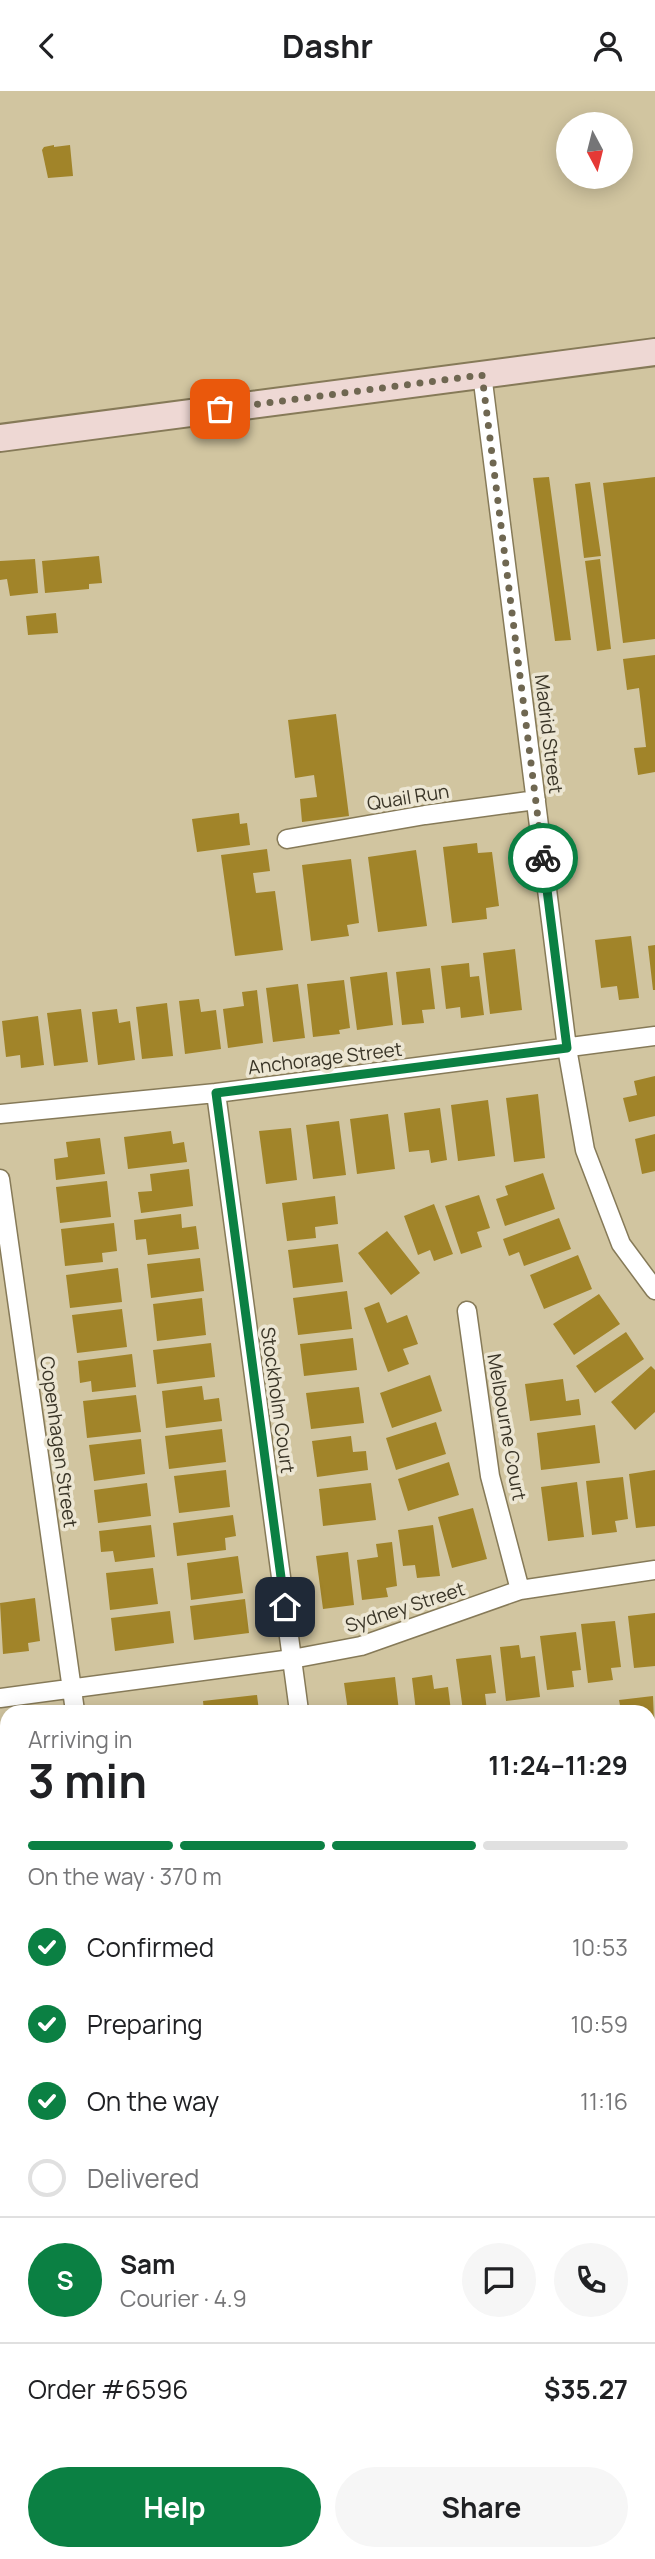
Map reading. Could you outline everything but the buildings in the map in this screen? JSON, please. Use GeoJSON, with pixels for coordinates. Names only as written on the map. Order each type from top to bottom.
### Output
{"type":"FeatureCollection","features":[{"type":"Feature","properties":{"kind":"main road"},"geometry":{"type":"LineString","coordinates":[[0,438],[655,352]]}},
{"type":"Feature","properties":{"kind":"street","name":"Madrid Street"},"geometry":{"type":"LineString","coordinates":[[482,375],[567,1048],[585,1150],[621,1244],[655,1290]]}},
{"type":"Feature","properties":{"kind":"street","name":"Quail Run"},"geometry":{"type":"LineString","coordinates":[[287,839],[425,815],[536,800]]}},
{"type":"Feature","properties":{"kind":"street","name":"Anchorage Street"},"geometry":{"type":"LineString","coordinates":[[0,1114],[216,1093],[655,1036]]}},
{"type":"Feature","properties":{"kind":"street","name":"Stockholm Court"},"geometry":{"type":"LineString","coordinates":[[216,1093],[298,1705]]}},
{"type":"Feature","properties":{"kind":"street","name":"Copenhagen Street"},"geometry":{"type":"LineString","coordinates":[[0,1179],[74,1705]]}},
{"type":"Feature","properties":{"kind":"street","name":"Melbourne Court"},"geometry":{"type":"LineString","coordinates":[[467,1311],[490,1476],[520,1590]]}},
{"type":"Feature","properties":{"kind":"street","name":"Sydney Street"},"geometry":{"type":"LineString","coordinates":[[0,1697],[292,1659],[361,1646],[520,1590],[655,1570]]}},
{"type":"Feature","properties":{"kind":"way so far"},"geometry":{"type":"LineString","coordinates":[[220,409],[482,375],[543,858]]}},
{"type":"Feature","properties":{"kind":"route"},"geometry":{"type":"LineString","coordinates":[[285,1607],[216,1093],[567,1048],[543,858]]}}]}
